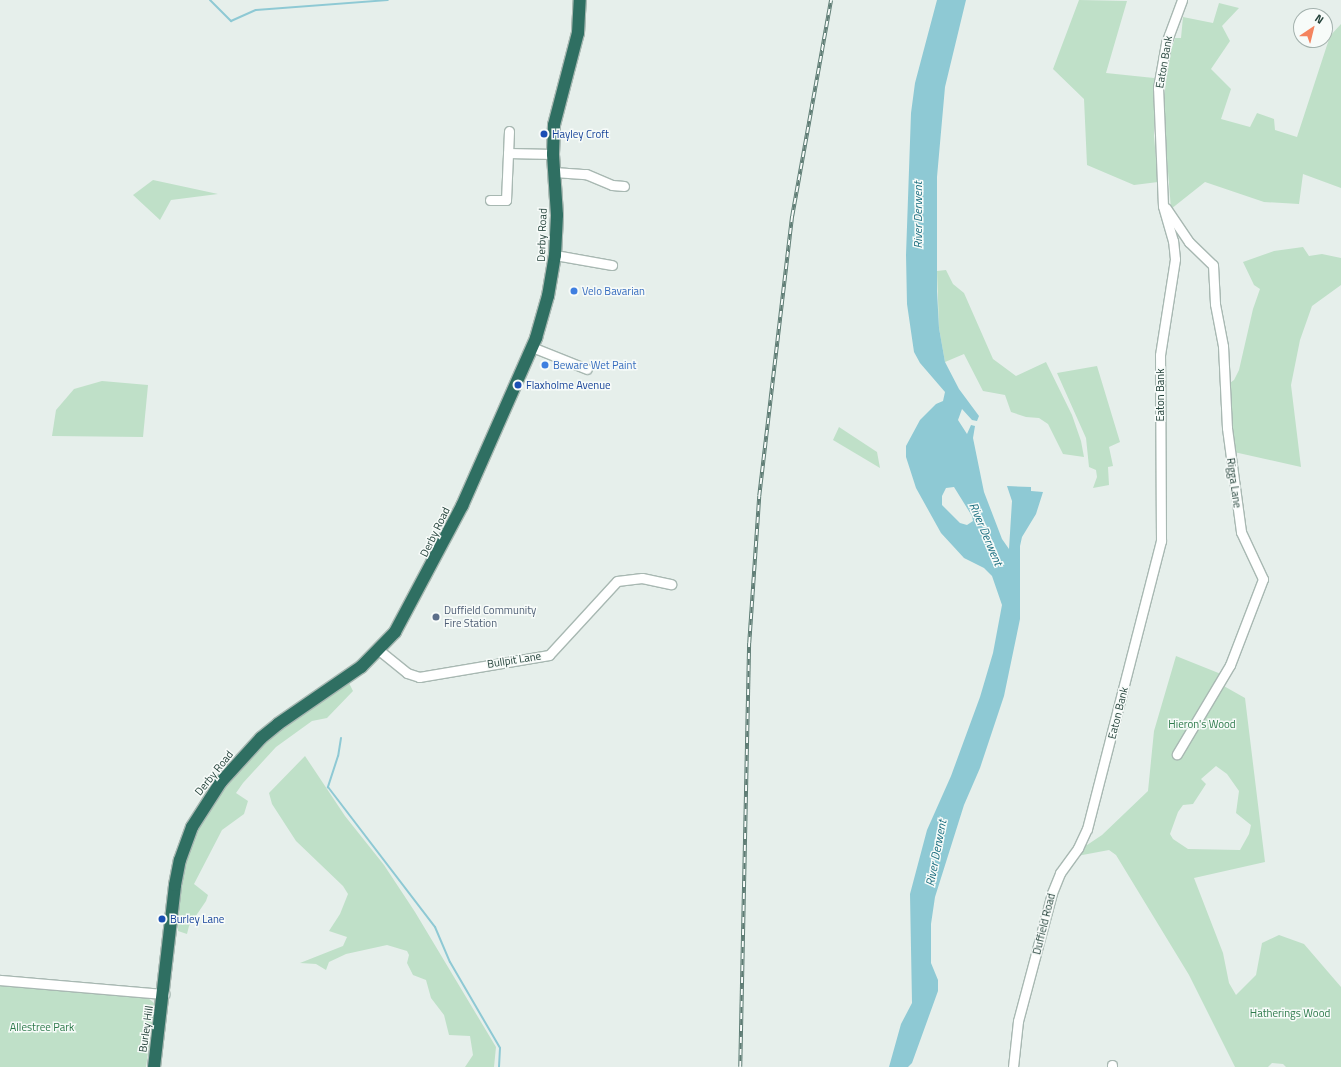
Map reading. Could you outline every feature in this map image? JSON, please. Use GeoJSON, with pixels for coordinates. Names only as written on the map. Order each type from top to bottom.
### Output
{"type":"FeatureCollection","features":[{"type":"Feature","properties":{"kind":"highway","name":"Derby Road"},"geometry":{"type":"LineString","coordinates":[[164,994],[177,873],[188,837],[204,805],[230,772],[269,731],[354,674],[380,651],[401,624],[437,557],[532,347],[548,296],[555,255],[557,215],[553,154],[556,114],[578,33],[580,0]]}},
{"type":"Feature","properties":{"kind":"highway","name":"Burley Hill"},"geometry":{"type":"LineString","coordinates":[[154,1067],[164,994]]}},
{"type":"Feature","properties":{"kind":"street","name":"Eaton Bank"},"geometry":{"type":"LineString","coordinates":[[1098,788],[1162,532],[1160,354],[1175,259],[1173,242],[1163,206],[1158,88],[1166,43],[1182,0]]}},
{"type":"Feature","properties":{"kind":"street"},"geometry":{"type":"LineString","coordinates":[[490,200],[506,200],[509,131]]}},
{"type":"Feature","properties":{"kind":"street"},"geometry":{"type":"LineString","coordinates":[[508,153],[553,154]]}},
{"type":"Feature","properties":{"kind":"street"},"geometry":{"type":"LineString","coordinates":[[554,172],[586,174],[612,185],[624,186]]}},
{"type":"Feature","properties":{"kind":"street","name":"Rigga Lane"},"geometry":{"type":"LineString","coordinates":[[1163,206],[1189,242],[1213,265],[1215,304],[1223,346],[1228,434],[1241,532],[1263,579],[1230,665],[1177,754]]}},
{"type":"Feature","properties":{"kind":"street"},"geometry":{"type":"LineString","coordinates":[[555,255],[612,265]]}},
{"type":"Feature","properties":{"kind":"street"},"geometry":{"type":"LineString","coordinates":[[532,347],[587,369]]}},
{"type":"Feature","properties":{"kind":"street","name":"Bullpit Lane"},"geometry":{"type":"LineString","coordinates":[[380,651],[407,673],[419,677],[549,655],[617,581],[642,578],[671,584]]}},
{"type":"Feature","properties":{"kind":"street","name":"Duffield Road"},"geometry":{"type":"LineString","coordinates":[[1013,1067],[1018,1021],[1052,893],[1060,873],[1083,839],[1098,788]]}},
{"type":"Feature","properties":{"kind":"street"},"geometry":{"type":"LineString","coordinates":[[0,980],[164,994]]}},
{"type":"Feature","properties":{"kind":"green space"},"geometry":{"type":"Polygon","coordinates":[[[1079,0],[1127,1],[1106,73],[1154,78],[1154,136],[1158,182],[1134,185],[1087,165],[1084,99],[1053,69],[1079,0]]]}},
{"type":"Feature","properties":{"kind":"green space"},"geometry":{"type":"Polygon","coordinates":[[[1219,3],[1239,8],[1222,26],[1230,41],[1211,69],[1231,89],[1221,119],[1250,127],[1257,113],[1274,119],[1275,130],[1297,137],[1326,48],[1333,48],[1333,33],[1341,24],[1341,188],[1303,174],[1299,204],[1264,202],[1205,182],[1171,209],[1164,122],[1164,97],[1170,54],[1175,38],[1181,38],[1183,17],[1213,23],[1219,3]]]}},
{"type":"Feature","properties":{"kind":"green space"},"geometry":{"type":"Polygon","coordinates":[[[153,180],[218,194],[171,200],[160,220],[133,195],[153,180]]]}},
{"type":"Feature","properties":{"kind":"green space"},"geometry":{"type":"Polygon","coordinates":[[[1303,247],[1309,256],[1322,254],[1341,258],[1341,285],[1312,306],[1300,340],[1291,385],[1301,467],[1234,452],[1227,385],[1234,380],[1239,370],[1253,309],[1260,289],[1254,285],[1243,262],[1274,251],[1303,247]]]}},
{"type":"Feature","properties":{"kind":"green space"},"geometry":{"type":"Polygon","coordinates":[[[946,270],[953,284],[964,293],[993,359],[1016,376],[1046,362],[1072,415],[1081,441],[1084,457],[1063,454],[1048,424],[1039,418],[1026,417],[1011,412],[1005,395],[983,391],[964,354],[945,362],[939,328],[937,271],[946,270]]]}},
{"type":"Feature","properties":{"kind":"green space"},"geometry":{"type":"Polygon","coordinates":[[[1097,366],[1120,442],[1109,447],[1113,466],[1108,467],[1109,485],[1093,488],[1097,477],[1096,470],[1089,467],[1086,438],[1057,373],[1097,366]]]}},
{"type":"Feature","properties":{"kind":"green space"},"geometry":{"type":"Polygon","coordinates":[[[102,381],[148,385],[143,437],[52,436],[56,410],[74,389],[102,381]]]}},
{"type":"Feature","properties":{"kind":"green space"},"geometry":{"type":"Polygon","coordinates":[[[839,427],[877,452],[880,468],[833,440],[839,427]]]}},
{"type":"Feature","properties":{"kind":"green space","name":"Hieron's Wood"},"geometry":{"type":"Polygon","coordinates":[[[1176,656],[1226,676],[1222,685],[1245,698],[1265,862],[1194,878],[1223,953],[1229,983],[1236,995],[1256,975],[1262,943],[1279,935],[1304,944],[1341,987],[1341,1067],[1286,1067],[1283,1064],[1272,1063],[1268,1067],[1235,1067],[1189,975],[1116,855],[1109,850],[1077,856],[1083,844],[1087,845],[1102,835],[1148,791],[1154,731],[1176,656]],[[1216,766],[1201,779],[1206,784],[1193,804],[1183,805],[1178,812],[1170,834],[1173,839],[1188,849],[1240,850],[1249,834],[1251,825],[1236,813],[1239,791],[1227,774],[1216,766]]]}},
{"type":"Feature","properties":{"kind":"green space"},"geometry":{"type":"Polygon","coordinates":[[[349,683],[353,691],[327,718],[312,721],[276,747],[243,783],[236,793],[248,801],[244,814],[222,830],[194,884],[208,895],[206,901],[189,926],[187,934],[178,931],[179,897],[187,860],[197,831],[214,802],[235,774],[274,734],[349,683]]]}},
{"type":"Feature","properties":{"kind":"green space"},"geometry":{"type":"Polygon","coordinates":[[[305,756],[345,816],[384,865],[415,912],[496,1047],[494,1067],[465,1067],[473,1055],[470,1036],[449,1035],[444,1015],[431,998],[426,980],[413,975],[407,963],[409,955],[407,951],[387,945],[346,954],[329,962],[326,970],[316,964],[300,963],[343,946],[347,937],[329,931],[340,914],[348,894],[343,886],[296,841],[272,804],[269,793],[305,756]]]}},
{"type":"Feature","properties":{"kind":"green space","name":"Allestree Park"},"geometry":{"type":"Polygon","coordinates":[[[0,984],[146,996],[155,1004],[146,1067],[0,1067],[0,984]]]}},
{"type":"Feature","properties":{"kind":"water","name":"River Derwent"},"geometry":{"type":"Polygon","coordinates":[[[937,0],[966,0],[945,87],[937,177],[937,291],[939,328],[945,362],[959,389],[979,416],[977,421],[972,420],[962,409],[958,420],[967,434],[971,425],[975,426],[973,438],[984,492],[1002,539],[1009,549],[1012,501],[1007,486],[1031,487],[1031,491],[1043,492],[1036,514],[1022,537],[1020,546],[1020,619],[1004,696],[980,768],[964,805],[935,897],[931,924],[931,963],[938,980],[938,991],[912,1063],[908,1067],[889,1067],[901,1024],[912,1003],[910,894],[927,830],[951,776],[980,697],[993,653],[1002,605],[992,576],[984,568],[964,558],[941,533],[916,488],[906,457],[906,446],[920,420],[936,404],[943,401],[945,392],[920,363],[914,352],[907,304],[906,255],[911,113],[915,83],[937,0]],[[954,487],[946,488],[942,496],[942,505],[960,523],[967,525],[973,521],[972,516],[954,487]]]}},
{"type":"Feature","properties":{"kind":"waterway"},"geometry":{"type":"LineString","coordinates":[[210,0],[231,21],[256,10],[388,0]]}},
{"type":"Feature","properties":{"kind":"waterway"},"geometry":{"type":"LineString","coordinates":[[341,738],[338,756],[328,787],[435,927],[450,962],[500,1048],[499,1067]]}},
{"type":"Feature","properties":{"kind":"railway"},"geometry":{"type":"LineString","coordinates":[[740,1067],[749,643],[759,496],[792,216],[831,0]]}},
{"type":"Feature","properties":{"kind":"place","name":"Hayley Croft"},"geometry":{"type":"Point","coordinates":[544,134]}},
{"type":"Feature","properties":{"kind":"place","name":"Velo Bavarian"},"geometry":{"type":"Point","coordinates":[574,291]}},
{"type":"Feature","properties":{"kind":"place","name":"Beware Wet Paint"},"geometry":{"type":"Point","coordinates":[545,365]}},
{"type":"Feature","properties":{"kind":"place","name":"Flaxholme Avenue"},"geometry":{"type":"Point","coordinates":[518,385]}},
{"type":"Feature","properties":{"kind":"place","name":"Duffield Community Fire Station"},"geometry":{"type":"Point","coordinates":[436,617]}},
{"type":"Feature","properties":{"kind":"place","name":"Burley Lane"},"geometry":{"type":"Point","coordinates":[162,919]}},
{"type":"Feature","properties":{"kind":"park label","name":"Hatherings Wood"},"geometry":{"type":"Point","coordinates":[1290,1013]}}]}
